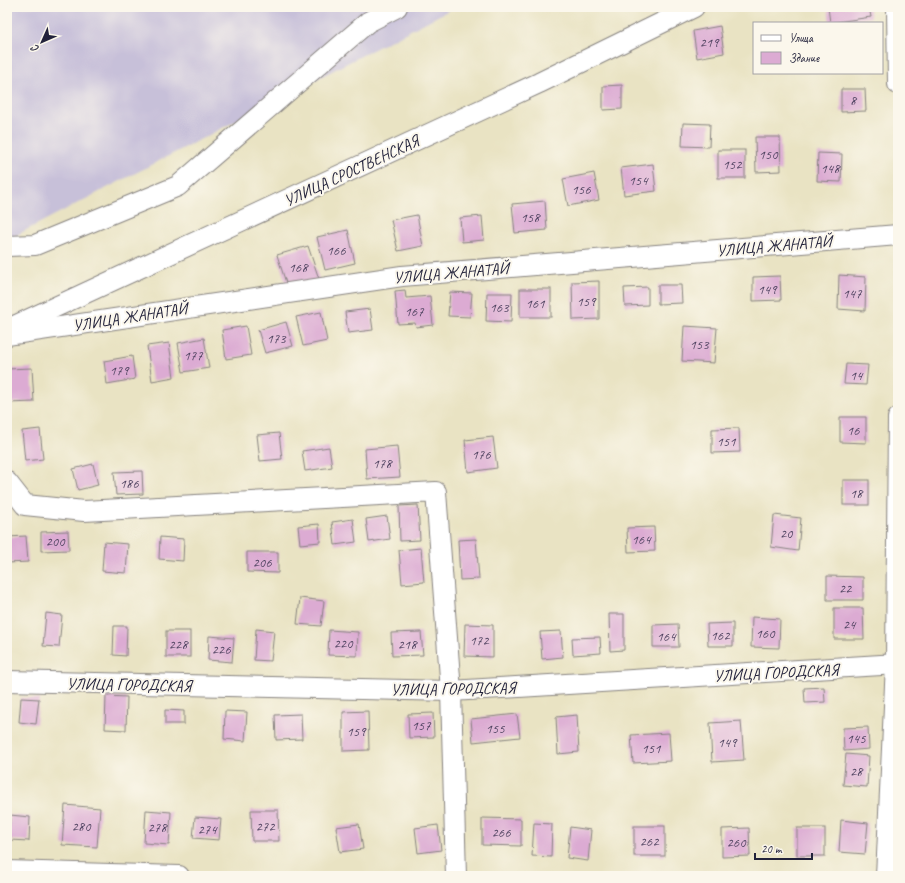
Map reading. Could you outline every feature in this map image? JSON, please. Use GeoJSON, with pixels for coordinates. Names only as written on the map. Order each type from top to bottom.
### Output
{"type":"FeatureCollection","features":[{"type":"Feature","properties":{"kind":"street"},"geometry":{"type":"LineString","coordinates":[[7,246],[35,245],[178,186],[368,22],[397,7]]}},
{"type":"Feature","properties":{"kind":"street","name":"УЛИЦА СРОСТВЕНСКАЯ"},"geometry":{"type":"LineString","coordinates":[[7,329],[539,83],[694,7]]}},
{"type":"Feature","properties":{"kind":"street"},"geometry":{"type":"LineString","coordinates":[[897,7],[898,84]]}},
{"type":"Feature","properties":{"kind":"street","name":"УЛИЦА ЖАНАТАЙ"},"geometry":{"type":"LineString","coordinates":[[7,335],[402,276],[898,235]]}},
{"type":"Feature","properties":{"kind":"street"},"geometry":{"type":"LineString","coordinates":[[886,876],[897,664],[898,418]]}},
{"type":"Feature","properties":{"kind":"street"},"geometry":{"type":"LineString","coordinates":[[7,482],[25,505],[84,511],[436,492],[451,691],[456,876]]}},
{"type":"Feature","properties":{"kind":"street","name":"УЛИЦА ГОРОДСКАЯ"},"geometry":{"type":"LineString","coordinates":[[7,681],[451,691],[897,664]]}},
{"type":"Feature","properties":{"kind":"street"},"geometry":{"type":"LineString","coordinates":[[7,871],[179,876]]}},
{"type":"Feature","properties":{"kind":"shaded area"},"geometry":{"type":"Polygon","coordinates":[[[7,7],[455,7],[7,240],[7,7]]]}},
{"type":"Feature","properties":{"kind":"building"},"geometry":{"type":"Polygon","coordinates":[[[828,7],[869,7],[871,17],[830,22],[828,7]]]}},
{"type":"Feature","properties":{"kind":"building"},"geometry":{"type":"Polygon","coordinates":[[[720,26],[724,53],[697,58],[693,31],[720,26]]]}},
{"type":"Feature","properties":{"kind":"building"},"geometry":{"type":"Polygon","coordinates":[[[622,85],[622,109],[603,110],[603,86],[622,85]]]}},
{"type":"Feature","properties":{"kind":"building"},"geometry":{"type":"Polygon","coordinates":[[[841,89],[865,89],[866,111],[841,112],[841,89]]]}},
{"type":"Feature","properties":{"kind":"building"},"geometry":{"type":"Polygon","coordinates":[[[683,123],[710,124],[709,147],[682,146],[683,123]]]}},
{"type":"Feature","properties":{"kind":"building"},"geometry":{"type":"Polygon","coordinates":[[[755,137],[780,137],[781,171],[756,172],[755,137]]]}},
{"type":"Feature","properties":{"kind":"building"},"geometry":{"type":"Polygon","coordinates":[[[718,150],[745,150],[745,178],[718,178],[718,150]]]}},
{"type":"Feature","properties":{"kind":"building"},"geometry":{"type":"Polygon","coordinates":[[[818,153],[842,154],[841,182],[817,181],[818,153]]]}},
{"type":"Feature","properties":{"kind":"building"},"geometry":{"type":"Polygon","coordinates":[[[653,164],[656,191],[624,195],[621,168],[653,164]]]}},
{"type":"Feature","properties":{"kind":"building"},"geometry":{"type":"Polygon","coordinates":[[[594,173],[599,200],[568,206],[563,179],[594,173]]]}},
{"type":"Feature","properties":{"kind":"building"},"geometry":{"type":"Polygon","coordinates":[[[545,201],[547,230],[515,233],[512,204],[545,201]]]}},
{"type":"Feature","properties":{"kind":"building"},"geometry":{"type":"Polygon","coordinates":[[[417,215],[423,246],[398,251],[391,220],[417,215]]]}},
{"type":"Feature","properties":{"kind":"building"},"geometry":{"type":"Polygon","coordinates":[[[482,216],[484,240],[462,242],[460,218],[482,216]]]}},
{"type":"Feature","properties":{"kind":"building"},"geometry":{"type":"Polygon","coordinates":[[[348,230],[355,263],[325,270],[317,237],[348,230]]]}},
{"type":"Feature","properties":{"kind":"building"},"geometry":{"type":"Polygon","coordinates":[[[308,246],[319,279],[288,289],[277,255],[308,246]]]}},
{"type":"Feature","properties":{"kind":"building"},"geometry":{"type":"Polygon","coordinates":[[[839,275],[866,277],[865,311],[838,309],[839,275]]]}},
{"type":"Feature","properties":{"kind":"building"},"geometry":{"type":"Polygon","coordinates":[[[780,276],[781,300],[753,301],[753,277],[780,276]]]}},
{"type":"Feature","properties":{"kind":"building"},"geometry":{"type":"Polygon","coordinates":[[[599,281],[599,319],[573,320],[572,282],[599,281]]]}},
{"type":"Feature","properties":{"kind":"building"},"geometry":{"type":"Polygon","coordinates":[[[658,285],[681,285],[682,303],[658,304],[658,285]]]}},
{"type":"Feature","properties":{"kind":"building"},"geometry":{"type":"Polygon","coordinates":[[[648,287],[648,305],[625,306],[624,288],[648,287]]]}},
{"type":"Feature","properties":{"kind":"building"},"geometry":{"type":"Polygon","coordinates":[[[520,289],[551,289],[551,317],[520,317],[520,289]]]}},
{"type":"Feature","properties":{"kind":"building"},"geometry":{"type":"Polygon","coordinates":[[[405,290],[406,298],[430,296],[433,325],[416,327],[415,323],[398,324],[395,291],[405,290]]]}},
{"type":"Feature","properties":{"kind":"building"},"geometry":{"type":"Polygon","coordinates":[[[450,292],[472,293],[470,317],[448,316],[450,292]]]}},
{"type":"Feature","properties":{"kind":"building"},"geometry":{"type":"Polygon","coordinates":[[[487,293],[512,293],[511,322],[486,321],[487,293]]]}},
{"type":"Feature","properties":{"kind":"building"},"geometry":{"type":"Polygon","coordinates":[[[370,309],[373,330],[348,333],[345,312],[370,309]]]}},
{"type":"Feature","properties":{"kind":"building"},"geometry":{"type":"Polygon","coordinates":[[[321,312],[327,341],[303,346],[296,317],[321,312]]]}},
{"type":"Feature","properties":{"kind":"building"},"geometry":{"type":"Polygon","coordinates":[[[286,322],[293,346],[265,353],[258,330],[286,322]]]}},
{"type":"Feature","properties":{"kind":"building"},"geometry":{"type":"Polygon","coordinates":[[[246,326],[251,355],[226,359],[222,330],[246,326]]]}},
{"type":"Feature","properties":{"kind":"building"},"geometry":{"type":"Polygon","coordinates":[[[684,326],[717,328],[714,363],[682,361],[684,326]]]}},
{"type":"Feature","properties":{"kind":"building"},"geometry":{"type":"Polygon","coordinates":[[[204,338],[209,368],[183,372],[178,343],[204,338]]]}},
{"type":"Feature","properties":{"kind":"building"},"geometry":{"type":"Polygon","coordinates":[[[169,343],[174,377],[152,381],[147,346],[169,343]]]}},
{"type":"Feature","properties":{"kind":"building"},"geometry":{"type":"Polygon","coordinates":[[[132,356],[135,379],[107,384],[104,361],[132,356]]]}},
{"type":"Feature","properties":{"kind":"building"},"geometry":{"type":"Polygon","coordinates":[[[846,364],[868,365],[866,385],[844,384],[846,364]]]}},
{"type":"Feature","properties":{"kind":"building"},"geometry":{"type":"Polygon","coordinates":[[[32,368],[34,402],[8,403],[7,369],[32,368]]]}},
{"type":"Feature","properties":{"kind":"building"},"geometry":{"type":"Polygon","coordinates":[[[840,417],[866,417],[866,443],[840,442],[840,417]]]}},
{"type":"Feature","properties":{"kind":"building"},"geometry":{"type":"Polygon","coordinates":[[[739,428],[740,452],[712,453],[712,429],[739,428]]]}},
{"type":"Feature","properties":{"kind":"building"},"geometry":{"type":"Polygon","coordinates":[[[40,429],[43,459],[25,461],[22,431],[40,429]]]}},
{"type":"Feature","properties":{"kind":"building"},"geometry":{"type":"Polygon","coordinates":[[[279,433],[282,459],[260,461],[257,435],[279,433]]]}},
{"type":"Feature","properties":{"kind":"building"},"geometry":{"type":"Polygon","coordinates":[[[493,437],[497,468],[468,472],[465,440],[493,437]]]}},
{"type":"Feature","properties":{"kind":"building"},"geometry":{"type":"Polygon","coordinates":[[[397,446],[400,477],[367,479],[365,449],[397,446]]]}},
{"type":"Feature","properties":{"kind":"building"},"geometry":{"type":"Polygon","coordinates":[[[329,447],[332,467],[305,471],[302,451],[329,447]]]}},
{"type":"Feature","properties":{"kind":"building"},"geometry":{"type":"Polygon","coordinates":[[[93,464],[98,485],[78,490],[73,469],[93,464]]]}},
{"type":"Feature","properties":{"kind":"building"},"geometry":{"type":"Polygon","coordinates":[[[142,471],[143,494],[116,495],[114,472],[142,471]]]}},
{"type":"Feature","properties":{"kind":"building"},"geometry":{"type":"Polygon","coordinates":[[[843,480],[869,480],[869,505],[843,505],[843,480]]]}},
{"type":"Feature","properties":{"kind":"building"},"geometry":{"type":"Polygon","coordinates":[[[418,505],[420,540],[400,541],[399,506],[418,505]]]}},
{"type":"Feature","properties":{"kind":"building"},"geometry":{"type":"Polygon","coordinates":[[[774,515],[801,518],[798,551],[771,547],[774,515]]]}},
{"type":"Feature","properties":{"kind":"building"},"geometry":{"type":"Polygon","coordinates":[[[387,516],[390,539],[369,542],[366,519],[387,516]]]}},
{"type":"Feature","properties":{"kind":"building"},"geometry":{"type":"Polygon","coordinates":[[[353,519],[356,542],[335,545],[332,522],[353,519]]]}},
{"type":"Feature","properties":{"kind":"building"},"geometry":{"type":"Polygon","coordinates":[[[319,524],[320,542],[300,544],[298,526],[319,524]]]}},
{"type":"Feature","properties":{"kind":"building"},"geometry":{"type":"Polygon","coordinates":[[[654,527],[655,551],[628,552],[627,528],[654,527]]]}},
{"type":"Feature","properties":{"kind":"building"},"geometry":{"type":"Polygon","coordinates":[[[68,531],[69,550],[41,551],[41,532],[68,531]]]}},
{"type":"Feature","properties":{"kind":"building"},"geometry":{"type":"Polygon","coordinates":[[[26,536],[28,562],[7,563],[7,537],[26,536]]]}},
{"type":"Feature","properties":{"kind":"building"},"geometry":{"type":"Polygon","coordinates":[[[160,537],[184,539],[183,561],[159,559],[160,537]]]}},
{"type":"Feature","properties":{"kind":"building"},"geometry":{"type":"Polygon","coordinates":[[[476,539],[479,579],[460,580],[458,540],[476,539]]]}},
{"type":"Feature","properties":{"kind":"building"},"geometry":{"type":"Polygon","coordinates":[[[104,542],[128,544],[126,573],[102,571],[104,542]]]}},
{"type":"Feature","properties":{"kind":"building"},"geometry":{"type":"Polygon","coordinates":[[[421,548],[424,582],[402,584],[399,550],[421,548]]]}},
{"type":"Feature","properties":{"kind":"building"},"geometry":{"type":"Polygon","coordinates":[[[247,552],[278,552],[278,573],[247,572],[247,552]]]}},
{"type":"Feature","properties":{"kind":"building"},"geometry":{"type":"Polygon","coordinates":[[[827,576],[863,577],[863,600],[827,600],[827,576]]]}},
{"type":"Feature","properties":{"kind":"building"},"geometry":{"type":"Polygon","coordinates":[[[300,598],[324,601],[321,626],[297,624],[300,598]]]}},
{"type":"Feature","properties":{"kind":"building"},"geometry":{"type":"Polygon","coordinates":[[[834,608],[863,608],[864,639],[834,639],[834,608]]]}},
{"type":"Feature","properties":{"kind":"building"},"geometry":{"type":"Polygon","coordinates":[[[46,613],[62,615],[59,647],[43,646],[46,613]]]}},
{"type":"Feature","properties":{"kind":"building"},"geometry":{"type":"Polygon","coordinates":[[[609,614],[624,614],[624,650],[610,651],[609,614]]]}},
{"type":"Feature","properties":{"kind":"building"},"geometry":{"type":"Polygon","coordinates":[[[752,617],[780,619],[779,648],[751,647],[752,617]]]}},
{"type":"Feature","properties":{"kind":"building"},"geometry":{"type":"Polygon","coordinates":[[[733,623],[733,646],[708,646],[707,624],[733,623]]]}},
{"type":"Feature","properties":{"kind":"building"},"geometry":{"type":"Polygon","coordinates":[[[465,624],[493,625],[493,657],[464,656],[465,624]]]}},
{"type":"Feature","properties":{"kind":"building"},"geometry":{"type":"Polygon","coordinates":[[[678,624],[679,647],[653,647],[653,625],[678,624]]]}},
{"type":"Feature","properties":{"kind":"building"},"geometry":{"type":"Polygon","coordinates":[[[114,626],[127,626],[126,656],[113,655],[114,626]]]}},
{"type":"Feature","properties":{"kind":"building"},"geometry":{"type":"Polygon","coordinates":[[[256,629],[274,631],[271,661],[254,660],[256,629]]]}},
{"type":"Feature","properties":{"kind":"building"},"geometry":{"type":"Polygon","coordinates":[[[329,630],[358,632],[357,656],[328,655],[329,630]]]}},
{"type":"Feature","properties":{"kind":"building"},"geometry":{"type":"Polygon","coordinates":[[[166,631],[190,631],[190,657],[166,657],[166,631]]]}},
{"type":"Feature","properties":{"kind":"building"},"geometry":{"type":"Polygon","coordinates":[[[561,631],[563,657],[542,659],[540,632],[561,631]]]}},
{"type":"Feature","properties":{"kind":"building"},"geometry":{"type":"Polygon","coordinates":[[[421,632],[423,655],[392,656],[391,633],[421,632]]]}},
{"type":"Feature","properties":{"kind":"building"},"geometry":{"type":"Polygon","coordinates":[[[209,636],[234,638],[232,662],[208,660],[209,636]]]}},
{"type":"Feature","properties":{"kind":"building"},"geometry":{"type":"Polygon","coordinates":[[[600,637],[601,653],[573,655],[572,638],[600,637]]]}},
{"type":"Feature","properties":{"kind":"building"},"geometry":{"type":"Polygon","coordinates":[[[824,687],[825,702],[805,703],[804,688],[824,687]]]}},
{"type":"Feature","properties":{"kind":"building"},"geometry":{"type":"Polygon","coordinates":[[[106,696],[127,697],[126,730],[105,729],[106,696]]]}},
{"type":"Feature","properties":{"kind":"building"},"geometry":{"type":"Polygon","coordinates":[[[21,698],[39,699],[36,724],[19,722],[21,698]]]}},
{"type":"Feature","properties":{"kind":"building"},"geometry":{"type":"Polygon","coordinates":[[[165,710],[184,711],[184,724],[165,724],[165,710]]]}},
{"type":"Feature","properties":{"kind":"building"},"geometry":{"type":"Polygon","coordinates":[[[225,711],[247,712],[245,741],[224,739],[225,711]]]}},
{"type":"Feature","properties":{"kind":"building"},"geometry":{"type":"Polygon","coordinates":[[[368,711],[369,750],[343,751],[343,712],[368,711]]]}},
{"type":"Feature","properties":{"kind":"building"},"geometry":{"type":"Polygon","coordinates":[[[433,713],[434,737],[409,738],[408,714],[433,713]]]}},
{"type":"Feature","properties":{"kind":"building"},"geometry":{"type":"Polygon","coordinates":[[[301,714],[302,739],[276,740],[275,715],[301,714]]]}},
{"type":"Feature","properties":{"kind":"building"},"geometry":{"type":"Polygon","coordinates":[[[517,714],[520,737],[473,742],[471,719],[517,714]]]}},
{"type":"Feature","properties":{"kind":"building"},"geometry":{"type":"Polygon","coordinates":[[[577,715],[579,752],[558,754],[556,717],[577,715]]]}},
{"type":"Feature","properties":{"kind":"building"},"geometry":{"type":"Polygon","coordinates":[[[741,721],[744,760],[712,762],[710,723],[741,721]]]}},
{"type":"Feature","properties":{"kind":"building"},"geometry":{"type":"Polygon","coordinates":[[[868,727],[869,749],[844,751],[843,728],[868,727]]]}},
{"type":"Feature","properties":{"kind":"building"},"geometry":{"type":"Polygon","coordinates":[[[669,733],[671,761],[633,763],[631,735],[669,733]]]}},
{"type":"Feature","properties":{"kind":"building"},"geometry":{"type":"Polygon","coordinates":[[[846,754],[869,756],[867,787],[843,785],[846,754]]]}},
{"type":"Feature","properties":{"kind":"building"},"geometry":{"type":"Polygon","coordinates":[[[65,805],[100,808],[97,847],[62,845],[65,805]]]}},
{"type":"Feature","properties":{"kind":"building"},"geometry":{"type":"Polygon","coordinates":[[[146,810],[171,812],[169,845],[144,843],[146,810]]]}},
{"type":"Feature","properties":{"kind":"building"},"geometry":{"type":"Polygon","coordinates":[[[251,810],[278,810],[279,841],[252,841],[251,810]]]}},
{"type":"Feature","properties":{"kind":"building"},"geometry":{"type":"Polygon","coordinates":[[[10,815],[30,817],[29,841],[9,840],[10,815]]]}},
{"type":"Feature","properties":{"kind":"building"},"geometry":{"type":"Polygon","coordinates":[[[195,817],[221,819],[219,840],[193,838],[195,817]]]}},
{"type":"Feature","properties":{"kind":"building"},"geometry":{"type":"Polygon","coordinates":[[[482,818],[521,819],[521,846],[482,845],[482,818]]]}},
{"type":"Feature","properties":{"kind":"building"},"geometry":{"type":"Polygon","coordinates":[[[841,820],[868,823],[865,854],[839,852],[841,820]]]}},
{"type":"Feature","properties":{"kind":"building"},"geometry":{"type":"Polygon","coordinates":[[[534,823],[552,824],[551,857],[532,856],[534,823]]]}},
{"type":"Feature","properties":{"kind":"building"},"geometry":{"type":"Polygon","coordinates":[[[359,824],[363,849],[340,852],[336,827],[359,824]]]}},
{"type":"Feature","properties":{"kind":"building"},"geometry":{"type":"Polygon","coordinates":[[[438,825],[441,850],[418,853],[415,828],[438,825]]]}},
{"type":"Feature","properties":{"kind":"building"},"geometry":{"type":"Polygon","coordinates":[[[634,826],[665,826],[665,856],[634,856],[634,826]]]}},
{"type":"Feature","properties":{"kind":"building"},"geometry":{"type":"Polygon","coordinates":[[[570,827],[591,830],[588,861],[567,858],[570,827]]]}},
{"type":"Feature","properties":{"kind":"building"},"geometry":{"type":"Polygon","coordinates":[[[749,828],[750,856],[722,857],[722,829],[749,828]]]}},
{"type":"Feature","properties":{"kind":"building"},"geometry":{"type":"Polygon","coordinates":[[[797,828],[825,828],[825,856],[797,856],[797,828]]]}}]}
